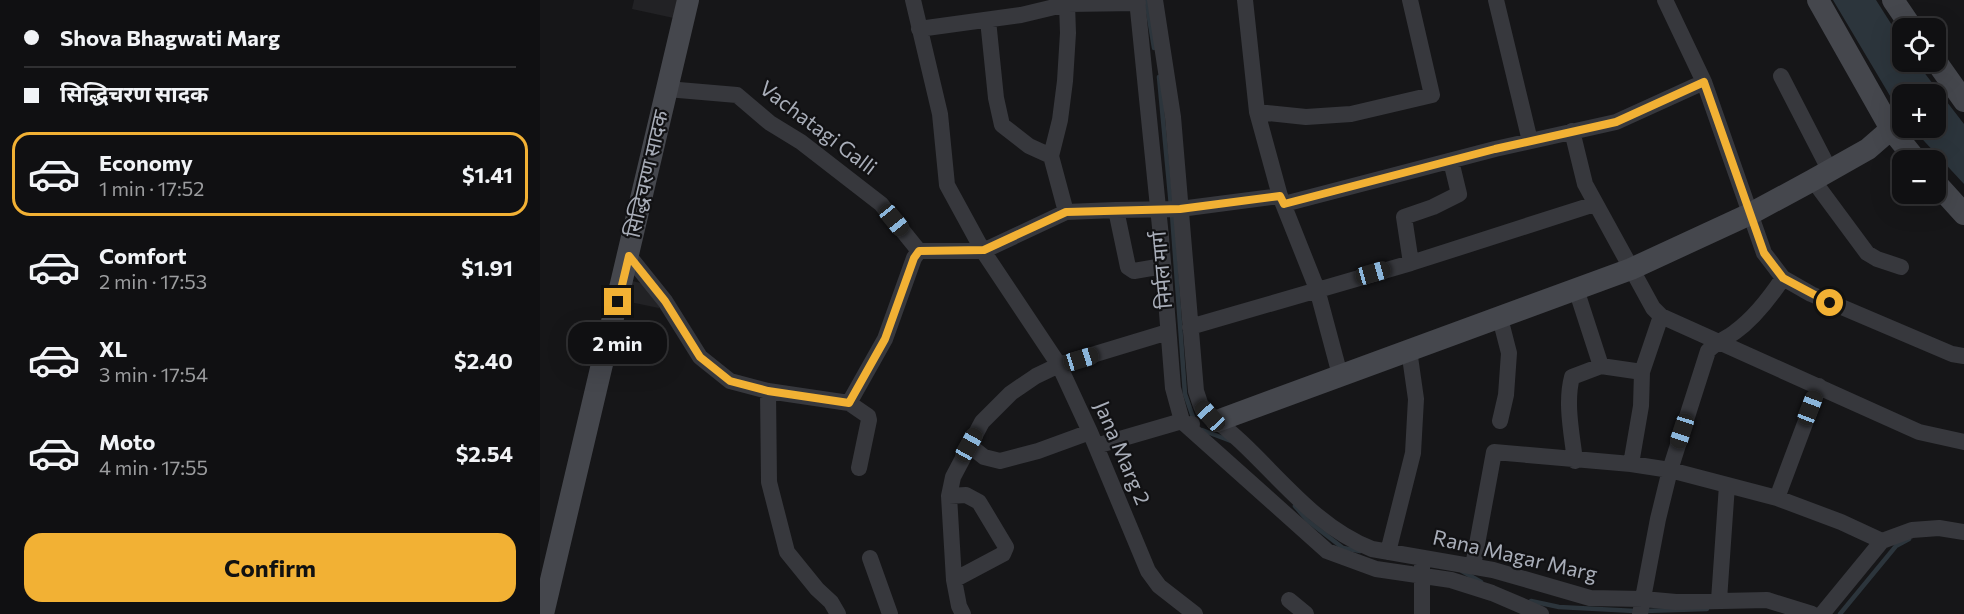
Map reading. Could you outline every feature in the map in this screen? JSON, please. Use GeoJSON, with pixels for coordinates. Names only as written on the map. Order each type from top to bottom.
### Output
{"type":"FeatureCollection","features":[{"type":"Feature","properties":{"kind":"street","name":"सिद्धिचरण सादक"},"geometry":{"type":"LineString","coordinates":[[543,614],[688,0]]}},
{"type":"Feature","properties":{"kind":"street","name":"Jana Marg 2"},"geometry":{"type":"LineString","coordinates":[[913,0],[940,114],[947,185],[984,250],[1059,365],[1093,439],[1148,572],[1159,586],[1195,614]]}},
{"type":"Feature","properties":{"kind":"street","name":"निर्मल मार्ग"},"geometry":{"type":"LineString","coordinates":[[1155,0],[1173,117],[1197,400],[1214,422]]}},
{"type":"Feature","properties":{"kind":"street"},"geometry":{"type":"LineString","coordinates":[[1245,0],[1257,112],[1282,200],[1317,289],[1340,375]]}},
{"type":"Feature","properties":{"kind":"street"},"geometry":{"type":"LineString","coordinates":[[1257,112],[1306,117],[1351,114],[1432,95],[1410,0]]}},
{"type":"Feature","properties":{"kind":"street"},"geometry":{"type":"LineString","coordinates":[[1496,0],[1530,141]]}},
{"type":"Feature","properties":{"kind":"street"},"geometry":{"type":"LineString","coordinates":[[1665,0],[1704,82],[1764,253],[1783,278],[1811,294],[1859,315],[1952,354],[1964,356]]}},
{"type":"Feature","properties":{"kind":"street"},"geometry":{"type":"LineString","coordinates":[[1818,0],[1891,129],[1908,150]]}},
{"type":"Feature","properties":{"kind":"street"},"geometry":{"type":"LineString","coordinates":[[1893,0],[1905,18]]}},
{"type":"Feature","properties":{"kind":"street"},"geometry":{"type":"LineString","coordinates":[[919,29],[988,20],[1046,10],[1066,4],[1138,1],[1173,388],[1187,423],[1327,551],[1376,569],[1422,568],[1542,614]]}},
{"type":"Feature","properties":{"kind":"street"},"geometry":{"type":"LineString","coordinates":[[1066,4],[1068,33],[1065,81],[1060,120],[1051,156],[1066,212]]}},
{"type":"Feature","properties":{"kind":"street"},"geometry":{"type":"LineString","coordinates":[[988,20],[996,98],[1002,125],[1029,146],[1051,156]]}},
{"type":"Feature","properties":{"kind":"street"},"geometry":{"type":"LineString","coordinates":[[1943,72],[1964,101]]}},
{"type":"Feature","properties":{"kind":"street"},"geometry":{"type":"LineString","coordinates":[[1781,76],[1822,176],[1868,253],[1877,259],[1901,267]]}},
{"type":"Feature","properties":{"kind":"street"},"geometry":{"type":"LineString","coordinates":[[849,403],[885,339],[914,258],[919,251],[984,250],[1066,212],[1179,209],[1282,200],[1616,122],[1704,82]]}},
{"type":"Feature","properties":{"kind":"street","name":"Vachatagi Galli"},"geometry":{"type":"LineString","coordinates":[[667,89],[737,95],[770,123],[801,142],[881,204],[919,251]]}},
{"type":"Feature","properties":{"kind":"street"},"geometry":{"type":"LineString","coordinates":[[969,445],[984,457],[1000,461],[1093,439],[1187,423],[1214,422],[1631,269],[1750,214],[1822,176],[1868,149],[1891,129]]}},
{"type":"Feature","properties":{"kind":"street"},"geometry":{"type":"LineString","coordinates":[[1572,131],[1585,184],[1594,204],[1653,308],[1661,316],[1918,432],[1964,442]]}},
{"type":"Feature","properties":{"kind":"street"},"geometry":{"type":"LineString","coordinates":[[1411,263],[1404,217],[1433,207],[1459,194],[1451,161]]}},
{"type":"Feature","properties":{"kind":"street"},"geometry":{"type":"LineString","coordinates":[[1946,194],[1964,214]]}},
{"type":"Feature","properties":{"kind":"street"},"geometry":{"type":"LineString","coordinates":[[1190,327],[1411,263],[1594,204]]}},
{"type":"Feature","properties":{"kind":"street"},"geometry":{"type":"LineString","coordinates":[[1116,210],[1128,267],[1134,271],[1163,266]]}},
{"type":"Feature","properties":{"kind":"street"},"geometry":{"type":"LineString","coordinates":[[629,256],[665,301],[700,357],[730,381],[768,391],[849,403],[868,416],[859,468]]}},
{"type":"Feature","properties":{"kind":"street"},"geometry":{"type":"LineString","coordinates":[[1641,606],[1670,470],[1708,351],[1717,342],[1735,332],[1773,294],[1783,278]]}},
{"type":"Feature","properties":{"kind":"street"},"geometry":{"type":"LineString","coordinates":[[1576,289],[1601,366]]}},
{"type":"Feature","properties":{"kind":"street"},"geometry":{"type":"LineString","coordinates":[[1631,464],[1641,406],[1642,372],[1661,316]]}},
{"type":"Feature","properties":{"kind":"street"},"geometry":{"type":"LineString","coordinates":[[1500,318],[1509,353],[1506,395],[1500,422]]}},
{"type":"Feature","properties":{"kind":"street"},"geometry":{"type":"LineString","coordinates":[[963,614],[959,606],[954,580],[949,496],[953,477],[982,422],[1011,393],[1036,376],[1059,365],[1168,332]]}},
{"type":"Feature","properties":{"kind":"street"},"geometry":{"type":"LineString","coordinates":[[1388,552],[1413,453],[1416,399],[1409,350]]}},
{"type":"Feature","properties":{"kind":"street"},"geometry":{"type":"LineString","coordinates":[[1575,461],[1569,405],[1569,387],[1572,377],[1601,366],[1642,372]]}},
{"type":"Feature","properties":{"kind":"street"},"geometry":{"type":"LineString","coordinates":[[1777,498],[1819,386]]}},
{"type":"Feature","properties":{"kind":"street"},"geometry":{"type":"LineString","coordinates":[[768,391],[770,482],[787,552],[817,589],[831,602],[838,614]]}},
{"type":"Feature","properties":{"kind":"street","name":"Rana Magar Marg"},"geometry":{"type":"LineString","coordinates":[[1214,422],[1335,530],[1356,543],[1388,552],[1422,568],[1473,566],[1567,593],[1641,606],[1719,600],[1772,601],[1812,614]]}},
{"type":"Feature","properties":{"kind":"street"},"geometry":{"type":"LineString","coordinates":[[1473,566],[1494,452],[1575,461],[1631,464],[1670,470],[1777,498],[1882,541]]}},
{"type":"Feature","properties":{"kind":"street"},"geometry":{"type":"LineString","coordinates":[[1719,600],[1727,485]]}},
{"type":"Feature","properties":{"kind":"street"},"geometry":{"type":"LineString","coordinates":[[949,496],[966,495],[979,502],[1006,547],[1003,554],[954,580]]}},
{"type":"Feature","properties":{"kind":"street"},"geometry":{"type":"LineString","coordinates":[[1822,614],[1882,541],[1912,530],[1939,528],[1964,532]]}},
{"type":"Feature","properties":{"kind":"street"},"geometry":{"type":"LineString","coordinates":[[870,558],[890,614]]}},
{"type":"Feature","properties":{"kind":"street"},"geometry":{"type":"LineString","coordinates":[[1422,568],[1422,614]]}},
{"type":"Feature","properties":{"kind":"street"},"geometry":{"type":"LineString","coordinates":[[1289,600],[1306,614]]}},
{"type":"Feature","properties":{"kind":"shaded area"},"geometry":{"type":"Polygon","coordinates":[[[634,0],[687,0],[683,20],[632,9],[634,0]]]}},
{"type":"Feature","properties":{"kind":"shaded area"},"geometry":{"type":"Polygon","coordinates":[[[1833,0],[1876,0],[1892,25],[1892,72],[1924,72],[1933,84],[1892,84],[1892,99],[1833,0]]]}},
{"type":"Feature","properties":{"kind":"shaded area"},"geometry":{"type":"Polygon","coordinates":[[[1946,101],[1964,124],[1964,184],[1946,165],[1946,150],[1932,150],[1921,138],[1946,138],[1946,101]]]}},
{"type":"Feature","properties":{"kind":"shaded area"},"geometry":{"type":"Polygon","coordinates":[[[628,280],[649,285],[659,297],[659,308],[625,301],[628,280]]]}},
{"type":"Feature","properties":{"kind":"waterway"},"geometry":{"type":"LineString","coordinates":[[1146,0],[1154,48]]}},
{"type":"Feature","properties":{"kind":"waterway"},"geometry":{"type":"LineString","coordinates":[[1159,77],[1171,206]]}},
{"type":"Feature","properties":{"kind":"waterway"},"geometry":{"type":"LineString","coordinates":[[1172,214],[1185,394],[1194,420]]}},
{"type":"Feature","properties":{"kind":"waterway"},"geometry":{"type":"LineString","coordinates":[[1202,430],[1231,441]]}},
{"type":"Feature","properties":{"kind":"waterway"},"geometry":{"type":"LineString","coordinates":[[1295,506],[1308,521],[1343,548],[1360,551]]}},
{"type":"Feature","properties":{"kind":"waterway"},"geometry":{"type":"LineString","coordinates":[[1840,614],[1896,546],[1909,539]]}},
{"type":"Feature","properties":{"kind":"waterway"},"geometry":{"type":"LineString","coordinates":[[1462,571],[1481,582]]}},
{"type":"Feature","properties":{"kind":"waterway"},"geometry":{"type":"LineString","coordinates":[[1531,601],[1559,607],[1635,611]]}},
{"type":"Feature","properties":{"kind":"waterway"},"geometry":{"type":"LineString","coordinates":[[1644,611],[1707,609]]}},
{"type":"Feature","properties":{"kind":"route"},"geometry":{"type":"LineString","coordinates":[[618,302],[629,256],[665,301],[700,357],[730,381],[768,391],[849,403],[885,339],[914,258],[919,251],[984,250],[1066,212],[1180,209],[1280,196],[1284,204],[1495,149],[1616,122],[1704,82],[1764,253],[1783,278],[1830,303]]}}]}
